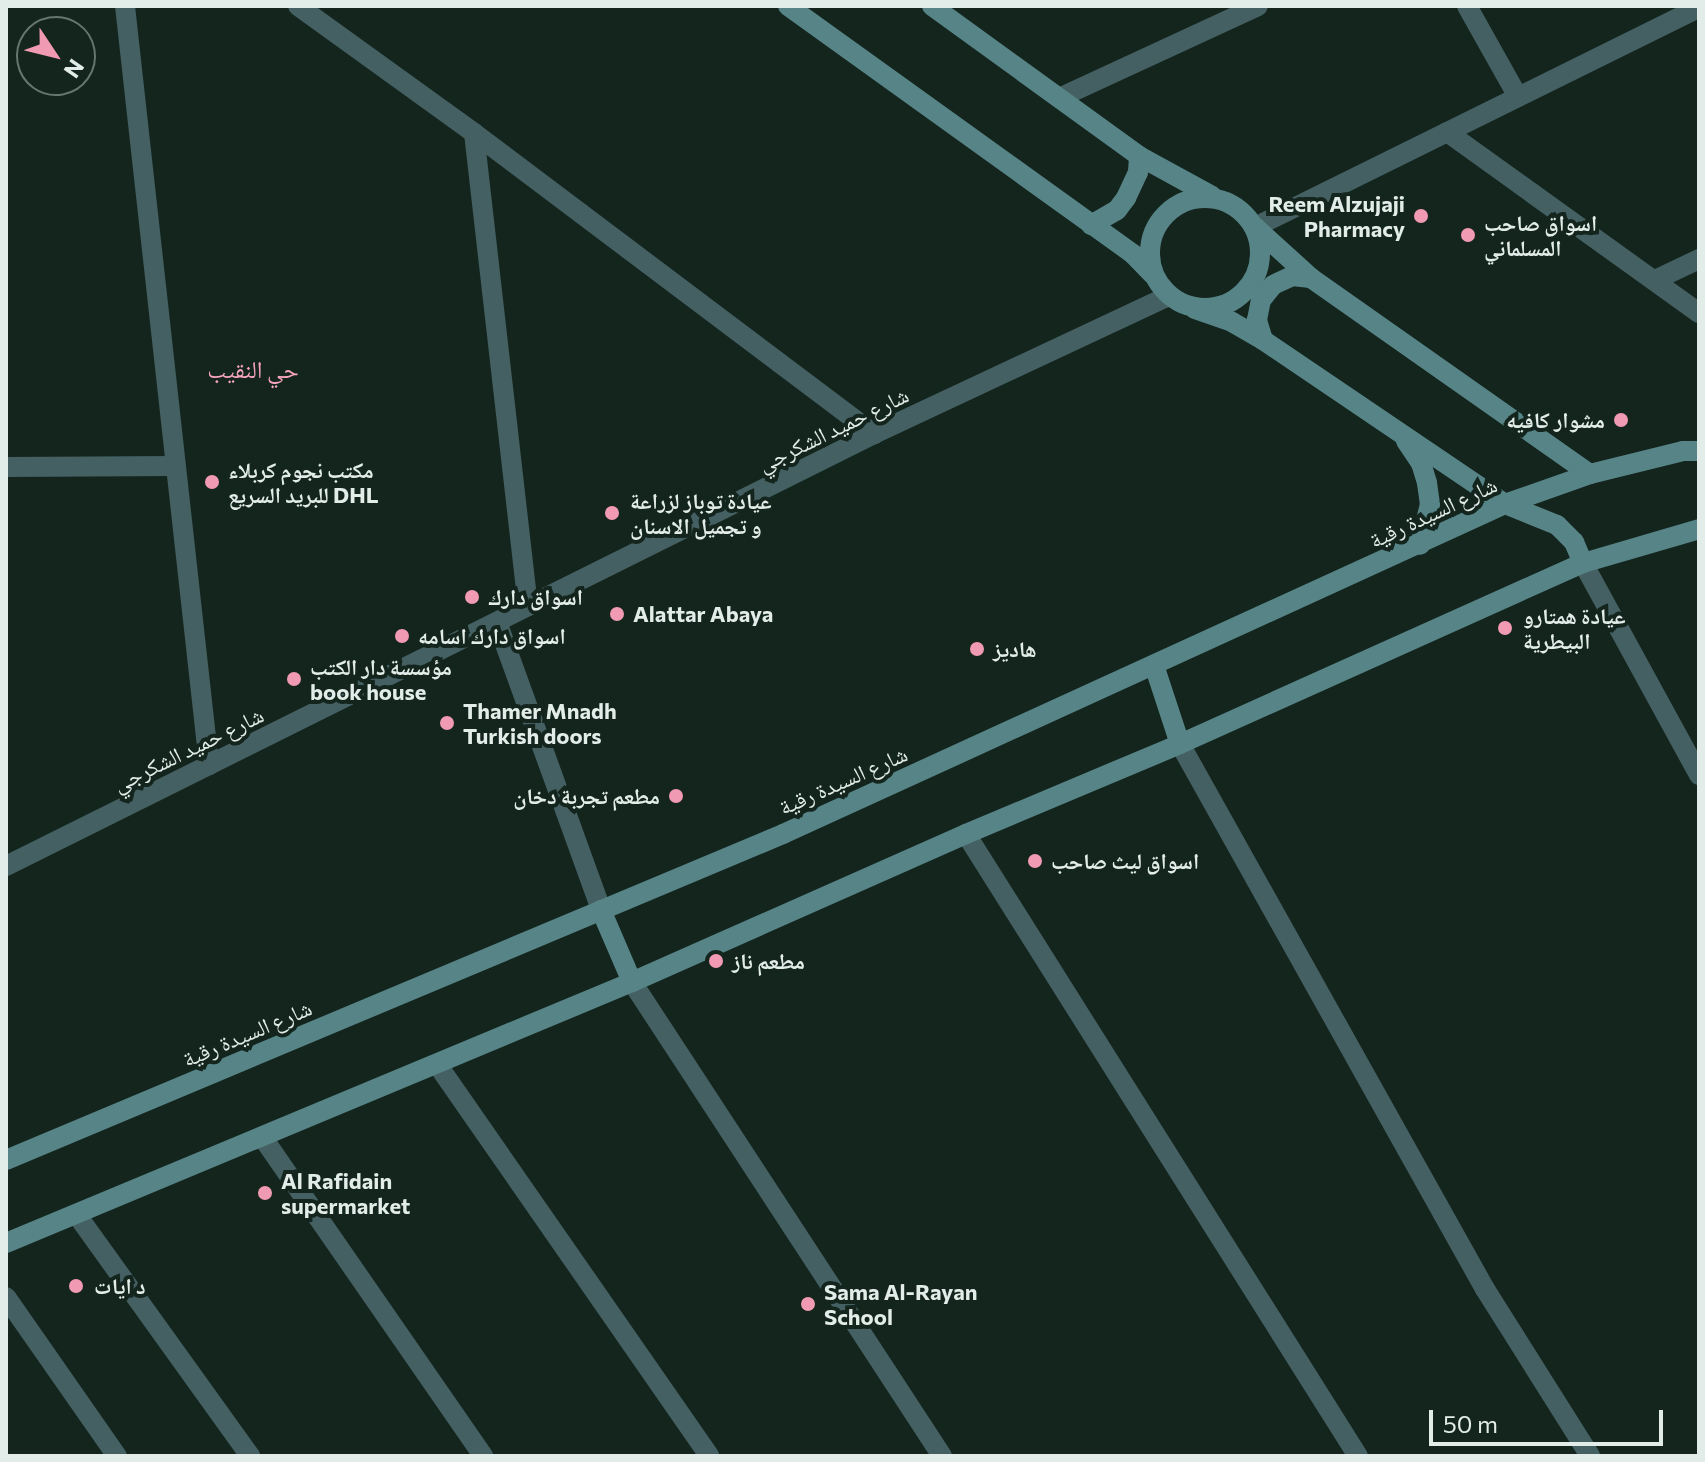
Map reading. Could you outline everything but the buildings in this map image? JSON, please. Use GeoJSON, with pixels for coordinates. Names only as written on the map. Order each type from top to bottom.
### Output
{"type":"FeatureCollection","features":[{"type":"Feature","properties":{"kind":"main road"},"geometry":{"type":"LineString","coordinates":[[788,6],[1133,254],[1168,296],[1232,322],[1263,340],[1505,504],[1557,525],[1574,542],[1583,563]]}},
{"type":"Feature","properties":{"kind":"main road"},"geometry":{"type":"LineString","coordinates":[[932,6],[1139,156],[1239,208],[1255,227],[1311,278],[1590,474]]}},
{"type":"Feature","properties":{"kind":"main road"},"geometry":{"type":"LineString","coordinates":[[1091,225],[1117,210],[1126,198],[1138,172],[1139,156]]}},
{"type":"Feature","properties":{"kind":"main road"},"geometry":{"type":"LineString","coordinates":[[1153,275],[1149,255],[1152,235],[1162,218],[1186,201],[1216,198]]}},
{"type":"Feature","properties":{"kind":"main road"},"geometry":{"type":"LineString","coordinates":[[1195,309],[1220,307],[1242,296],[1256,275],[1261,251],[1255,227]]}},
{"type":"Feature","properties":{"kind":"main road"},"geometry":{"type":"LineString","coordinates":[[1263,340],[1257,320],[1261,300],[1273,285],[1292,276],[1311,278]]}},
{"type":"Feature","properties":{"kind":"main road"},"geometry":{"type":"LineString","coordinates":[[1395,430],[1415,454],[1427,483],[1430,504],[1420,545]]}},
{"type":"Feature","properties":{"kind":"main road","name":"شارع السيدة رقية"},"geometry":{"type":"LineString","coordinates":[[6,1160],[783,834],[1505,504],[1590,474],[1683,451],[1699,451]]}},
{"type":"Feature","properties":{"kind":"main road"},"geometry":{"type":"LineString","coordinates":[[6,1243],[632,982],[966,834],[1180,744],[1583,563],[1699,529]]}},
{"type":"Feature","properties":{"kind":"main road"},"geometry":{"type":"LineString","coordinates":[[1154,665],[1180,744]]}},
{"type":"Feature","properties":{"kind":"main road"},"geometry":{"type":"LineString","coordinates":[[601,910],[632,982]]}},
{"type":"Feature","properties":{"kind":"street"},"geometry":{"type":"LineString","coordinates":[[125,6],[209,765]]}},
{"type":"Feature","properties":{"kind":"street"},"geometry":{"type":"LineString","coordinates":[[298,6],[474,133],[874,434]]}},
{"type":"Feature","properties":{"kind":"street"},"geometry":{"type":"LineString","coordinates":[[1059,98],[1258,6]]}},
{"type":"Feature","properties":{"kind":"street"},"geometry":{"type":"LineString","coordinates":[[1467,6],[1518,97]]}},
{"type":"Feature","properties":{"kind":"street"},"geometry":{"type":"LineString","coordinates":[[1255,227],[1699,8]]}},
{"type":"Feature","properties":{"kind":"street"},"geometry":{"type":"LineString","coordinates":[[1447,132],[1699,313]]}},
{"type":"Feature","properties":{"kind":"street"},"geometry":{"type":"LineString","coordinates":[[474,133],[528,606]]}},
{"type":"Feature","properties":{"kind":"street"},"geometry":{"type":"LineString","coordinates":[[1655,280],[1699,259]]}},
{"type":"Feature","properties":{"kind":"street","name":"شارع حميد الشكرجي"},"geometry":{"type":"LineString","coordinates":[[6,866],[874,434],[1168,296]]}},
{"type":"Feature","properties":{"kind":"street"},"geometry":{"type":"LineString","coordinates":[[6,467],[176,466]]}},
{"type":"Feature","properties":{"kind":"street"},"geometry":{"type":"LineString","coordinates":[[1583,563],[1699,775]]}},
{"type":"Feature","properties":{"kind":"street"},"geometry":{"type":"LineString","coordinates":[[497,622],[601,910]]}},
{"type":"Feature","properties":{"kind":"street"},"geometry":{"type":"LineString","coordinates":[[1180,744],[1485,1289],[1590,1456]]}},
{"type":"Feature","properties":{"kind":"street"},"geometry":{"type":"LineString","coordinates":[[966,834],[1358,1456]]}},
{"type":"Feature","properties":{"kind":"street"},"geometry":{"type":"LineString","coordinates":[[632,982],[942,1456]]}},
{"type":"Feature","properties":{"kind":"street"},"geometry":{"type":"LineString","coordinates":[[437,1064],[709,1456]]}},
{"type":"Feature","properties":{"kind":"street"},"geometry":{"type":"LineString","coordinates":[[263,1138],[483,1456]]}},
{"type":"Feature","properties":{"kind":"street"},"geometry":{"type":"LineString","coordinates":[[77,1215],[250,1456]]}},
{"type":"Feature","properties":{"kind":"street"},"geometry":{"type":"LineString","coordinates":[[6,1297],[117,1456]]}},
{"type":"Feature","properties":{"kind":"place","name":"Reem Alzujaji Pharmacy"},"geometry":{"type":"Point","coordinates":[1421,216]}},
{"type":"Feature","properties":{"kind":"place","name":"اسواق صاحب المسلماني"},"geometry":{"type":"Point","coordinates":[1468,235]}},
{"type":"Feature","properties":{"kind":"place","name":"مشوار كافيه"},"geometry":{"type":"Point","coordinates":[1621,420]}},
{"type":"Feature","properties":{"kind":"place","name":"مكتب نجوم كربلاء للبريد السريع DHL"},"geometry":{"type":"Point","coordinates":[212,482]}},
{"type":"Feature","properties":{"kind":"place","name":"عيادة توباز لزراعة و تجميل الاسنان"},"geometry":{"type":"Point","coordinates":[612,513]}},
{"type":"Feature","properties":{"kind":"place","name":"اسواق دارك"},"geometry":{"type":"Point","coordinates":[472,597]}},
{"type":"Feature","properties":{"kind":"place","name":"Alattar Abaya"},"geometry":{"type":"Point","coordinates":[617,614]}},
{"type":"Feature","properties":{"kind":"place","name":"عيادة همتارو البيطرية"},"geometry":{"type":"Point","coordinates":[1505,628]}},
{"type":"Feature","properties":{"kind":"place","name":"اسواق دارك اسامه"},"geometry":{"type":"Point","coordinates":[402,636]}},
{"type":"Feature","properties":{"kind":"place","name":"هاديز"},"geometry":{"type":"Point","coordinates":[977,649]}},
{"type":"Feature","properties":{"kind":"place","name":"مؤسسة دار الكتب book house"},"geometry":{"type":"Point","coordinates":[294,679]}},
{"type":"Feature","properties":{"kind":"place","name":"Thamer Mnadh Turkish doors"},"geometry":{"type":"Point","coordinates":[447,723]}},
{"type":"Feature","properties":{"kind":"place","name":"مطعم تجربة دخان"},"geometry":{"type":"Point","coordinates":[676,796]}},
{"type":"Feature","properties":{"kind":"place","name":"اسواق ليث صاحب"},"geometry":{"type":"Point","coordinates":[1035,861]}},
{"type":"Feature","properties":{"kind":"place","name":"مطعم ناز"},"geometry":{"type":"Point","coordinates":[716,961]}},
{"type":"Feature","properties":{"kind":"place","name":"Al Rafidain supermarket"},"geometry":{"type":"Point","coordinates":[265,1193]}},
{"type":"Feature","properties":{"kind":"place","name":"د ايات"},"geometry":{"type":"Point","coordinates":[76,1286]}},
{"type":"Feature","properties":{"kind":"place","name":"Sama Al-Rayan School"},"geometry":{"type":"Point","coordinates":[808,1304]}},
{"type":"Feature","properties":{"kind":"district","name":"حي النقيب"},"geometry":{"type":"Point","coordinates":[253,369]}}]}
